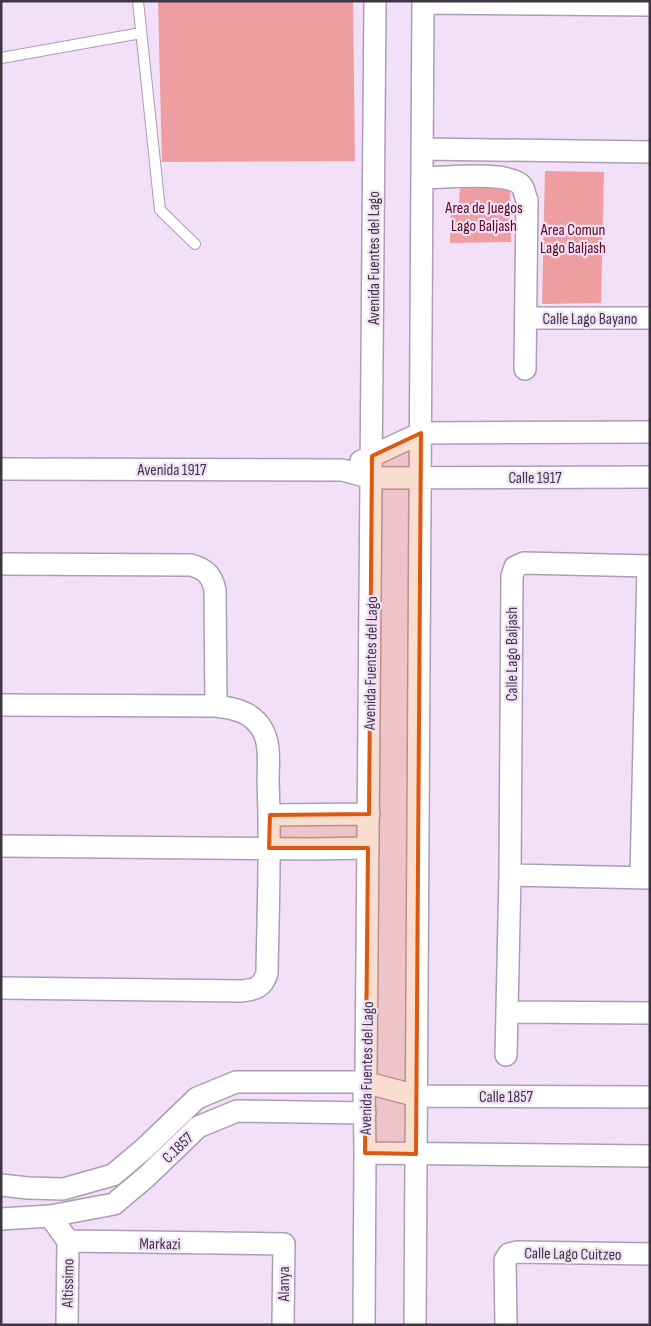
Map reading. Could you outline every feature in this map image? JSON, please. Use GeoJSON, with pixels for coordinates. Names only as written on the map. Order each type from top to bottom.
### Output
{"type":"FeatureCollection","features":[{"type":"Feature","properties":{"kind":"street","name":"Avenida Fuentes del Lago"},"geometry":{"type":"LineString","coordinates":[[364,1325],[364,1082],[366,1075],[369,814],[375,1]]}},
{"type":"Feature","properties":{"kind":"street"},"geometry":{"type":"LineString","coordinates":[[415,1325],[423,2],[470,5],[650,5]]}},
{"type":"Feature","properties":{"kind":"street"},"geometry":{"type":"LineString","coordinates":[[422,149],[650,152]]}},
{"type":"Feature","properties":{"kind":"street","name":"Calle Lago Bayano"},"geometry":{"type":"LineString","coordinates":[[422,178],[499,176],[514,180],[522,186],[527,200],[526,318],[650,318]]}},
{"type":"Feature","properties":{"kind":"street"},"geometry":{"type":"LineString","coordinates":[[525,369],[526,318]]}},
{"type":"Feature","properties":{"kind":"street"},"geometry":{"type":"LineString","coordinates":[[342,470],[421,433],[650,432]]}},
{"type":"Feature","properties":{"kind":"street","name":"Avenida 1917"},"geometry":{"type":"LineString","coordinates":[[1,469],[342,470]]}},
{"type":"Feature","properties":{"kind":"street","name":"Calle 1917"},"geometry":{"type":"LineString","coordinates":[[342,470],[372,478],[650,477]]}},
{"type":"Feature","properties":{"kind":"street","name":"Calle Lago Baljash"},"geometry":{"type":"LineString","coordinates":[[506,1055],[510,875],[512,576],[515,567],[524,563],[649,566],[645,878],[510,875]]}},
{"type":"Feature","properties":{"kind":"street"},"geometry":{"type":"LineString","coordinates":[[1,564],[190,565],[208,573],[213,580],[215,590],[216,706]]}},
{"type":"Feature","properties":{"kind":"street"},"geometry":{"type":"LineString","coordinates":[[1,705],[216,706],[235,708],[250,716],[262,729],[267,742],[270,815],[267,973],[264,982],[258,987],[242,991],[1,988]]}},
{"type":"Feature","properties":{"kind":"street"},"geometry":{"type":"LineString","coordinates":[[270,815],[369,814]]}},
{"type":"Feature","properties":{"kind":"street"},"geometry":{"type":"LineString","coordinates":[[1,846],[368,848]]}},
{"type":"Feature","properties":{"kind":"street"},"geometry":{"type":"LineString","coordinates":[[507,1012],[650,1013]]}},
{"type":"Feature","properties":{"kind":"street","name":"C.1857"},"geometry":{"type":"LineString","coordinates":[[1,1185],[63,1189],[113,1175],[145,1148],[197,1098],[236,1082],[364,1082]]}},
{"type":"Feature","properties":{"kind":"street","name":"Calle 1857"},"geometry":{"type":"LineString","coordinates":[[364,1082],[417,1096],[650,1097]]}},
{"type":"Feature","properties":{"kind":"street","name":"C.1857"},"geometry":{"type":"LineString","coordinates":[[1,1219],[50,1216],[114,1204],[146,1178],[198,1128],[237,1111],[365,1113]]}},
{"type":"Feature","properties":{"kind":"street"},"geometry":{"type":"LineString","coordinates":[[365,1153],[650,1156]]}},
{"type":"Feature","properties":{"kind":"street"},"geometry":{"type":"LineString","coordinates":[[50,1216],[68,1241]]}},
{"type":"Feature","properties":{"kind":"street","name":"Markazi"},"geometry":{"type":"LineString","coordinates":[[68,1241],[284,1244]]}},
{"type":"Feature","properties":{"kind":"street","name":"Altissimo"},"geometry":{"type":"LineString","coordinates":[[67,1325],[68,1241]]}},
{"type":"Feature","properties":{"kind":"street","name":"Alanya"},"geometry":{"type":"LineString","coordinates":[[283,1325],[284,1244]]}},
{"type":"Feature","properties":{"kind":"street","name":"Calle Lago Cuitzeo"},"geometry":{"type":"LineString","coordinates":[[506,1325],[505,1260],[509,1254],[517,1252],[650,1254]]}},
{"type":"Feature","properties":{"kind":"lane"},"geometry":{"type":"LineString","coordinates":[[138,1],[160,210],[194,244]]}},
{"type":"Feature","properties":{"kind":"lane"},"geometry":{"type":"LineString","coordinates":[[1,58],[140,33]]}},
{"type":"Feature","properties":{"kind":"highlighted area"},"geometry":{"type":"Polygon","coordinates":[[[421,433],[416,1154],[365,1153],[368,848],[269,848],[270,815],[369,814],[372,456],[421,433]]]}},
{"type":"Feature","properties":{"kind":"green space"},"geometry":{"type":"Polygon","coordinates":[[[158,1],[353,1],[355,161],[162,162],[158,1]]]}},
{"type":"Feature","properties":{"kind":"green space","name":"Area Comun Lago Baljash"},"geometry":{"type":"Polygon","coordinates":[[[545,171],[604,172],[601,303],[542,304],[545,171]]]}},
{"type":"Feature","properties":{"kind":"green space","name":"Area de Juegos Lago Baljash"},"geometry":{"type":"Polygon","coordinates":[[[460,184],[510,184],[511,242],[450,243],[451,206],[459,207],[460,184]]]}}]}
